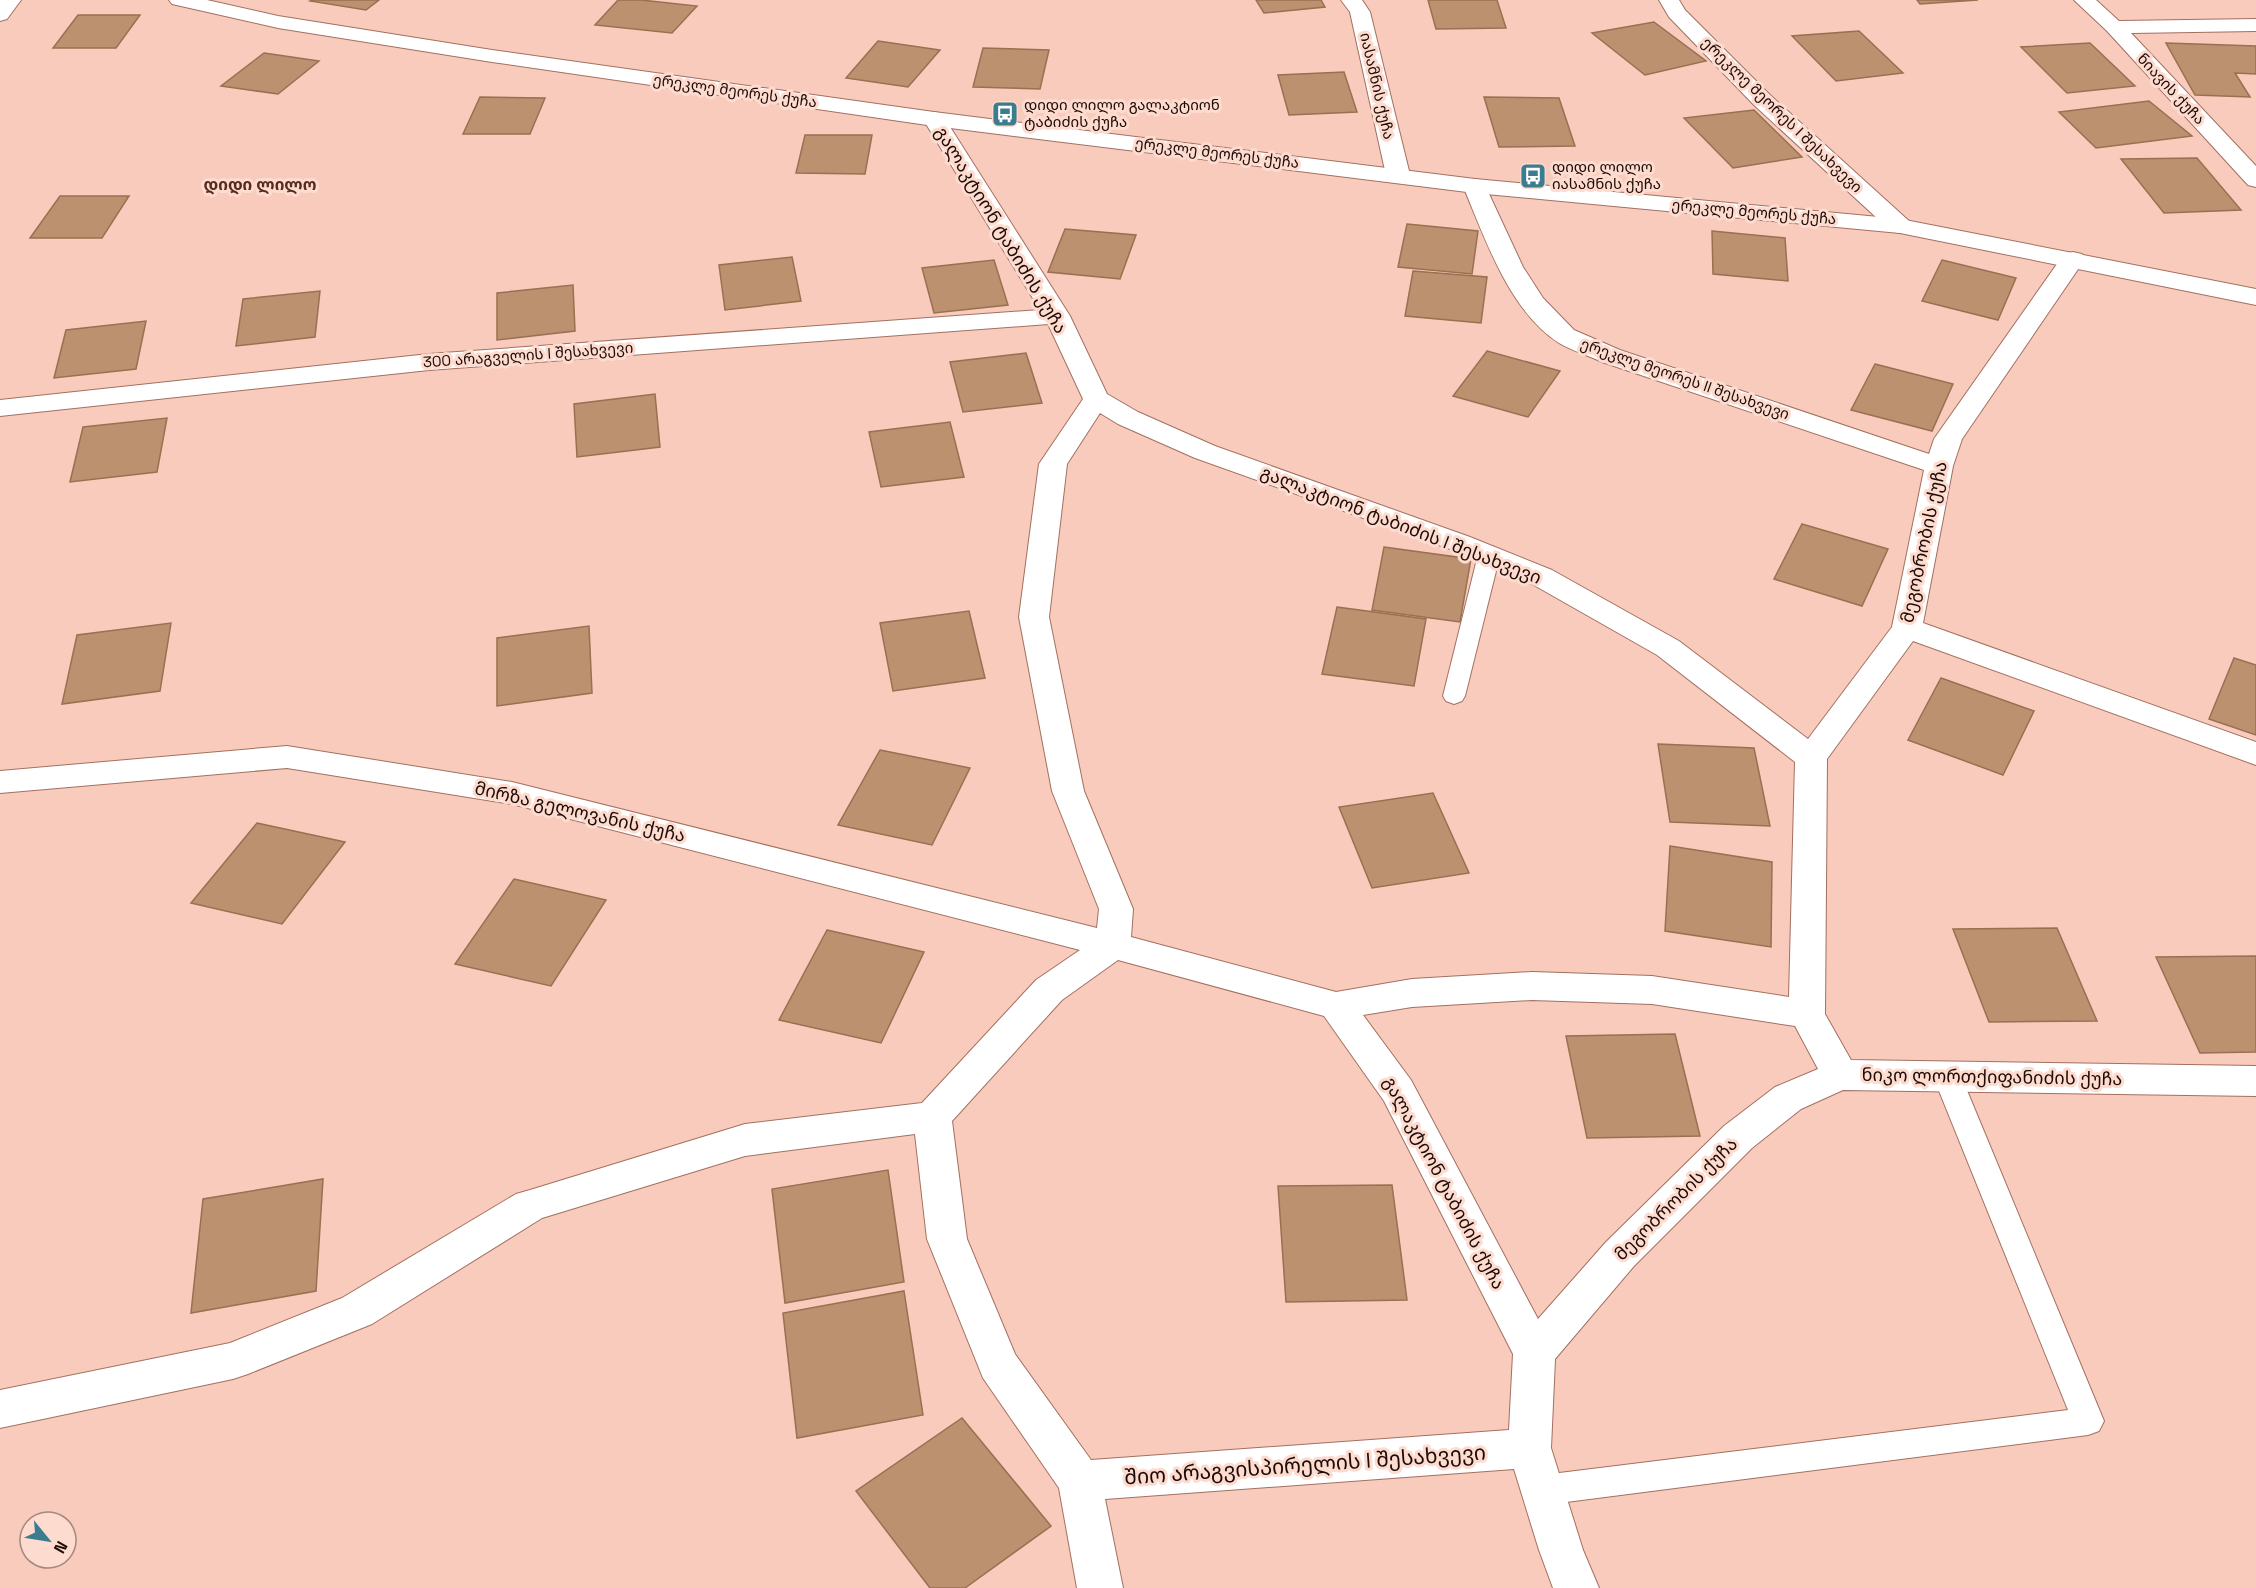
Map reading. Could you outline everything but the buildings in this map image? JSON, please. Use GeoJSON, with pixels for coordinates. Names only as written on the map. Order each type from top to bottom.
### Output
{"type":"FeatureCollection","features":[{"type":"Feature","properties":{"kind":"street"},"geometry":{"type":"LineString","coordinates":[[0,15],[11,0]]}},
{"type":"Feature","properties":{"kind":"street","name":"ერეკლე მეორეს ქუჩა"},"geometry":{"type":"LineString","coordinates":[[179,0],[278,22],[504,58],[934,119],[1475,186],[1900,226],[2256,297]]}},
{"type":"Feature","properties":{"kind":"street","name":"იასამნის ქუჩა"},"geometry":{"type":"LineString","coordinates":[[1351,0],[1360,12],[1398,175]]}},
{"type":"Feature","properties":{"kind":"street","name":"ერეკლე მეორეს I შესახვევი"},"geometry":{"type":"LineString","coordinates":[[1669,0],[1676,13],[1762,100],[1900,226]]}},
{"type":"Feature","properties":{"kind":"street","name":"ნიავის ქუჩა"},"geometry":{"type":"LineString","coordinates":[[2084,0],[2114,27],[2256,180]]}},
{"type":"Feature","properties":{"kind":"street"},"geometry":{"type":"LineString","coordinates":[[2114,27],[2256,26]]}},
{"type":"Feature","properties":{"kind":"street","name":"გალაკტიონ ტაბიძის ქუჩა"},"geometry":{"type":"LineString","coordinates":[[934,119],[1057,316],[1095,399]]}},
{"type":"Feature","properties":{"kind":"street","name":"ერეკლე მეორეს II შესახვევი"},"geometry":{"type":"LineString","coordinates":[[1475,186],[1500,245],[1527,297],[1566,336],[1611,356],[1939,466]]}},
{"type":"Feature","properties":{"kind":"street","name":"მეგობრობის ქუჩა"},"geometry":{"type":"LineString","coordinates":[[1811,758],[1907,628],[1939,466],[1948,439],[2073,259]]}},
{"type":"Feature","properties":{"kind":"street","name":"300 არაგველის I შესახვევი"},"geometry":{"type":"LineString","coordinates":[[0,408],[429,362],[1057,316]]}},
{"type":"Feature","properties":{"kind":"street"},"geometry":{"type":"LineString","coordinates":[[1095,399],[1053,464],[1034,617],[1068,791],[1116,909],[1113,945]]}},
{"type":"Feature","properties":{"kind":"street","name":"გალაკტიონ ტაბიძის I შესახვევი"},"geometry":{"type":"LineString","coordinates":[[1095,399],[1128,418],[1205,452],[1489,555],[1542,577],[1668,648],[1811,758]]}},
{"type":"Feature","properties":{"kind":"street"},"geometry":{"type":"LineString","coordinates":[[1907,628],[2256,754]]}},
{"type":"Feature","properties":{"kind":"street","name":"მირზა გელოვანის ქუჩა"},"geometry":{"type":"LineString","coordinates":[[0,782],[287,757],[512,793],[1113,945]]}},
{"type":"Feature","properties":{"kind":"street"},"geometry":{"type":"LineString","coordinates":[[1113,945],[1336,1006],[1412,993],[1532,986],[1652,990],[1807,1014],[1811,758]]}},
{"type":"Feature","properties":{"kind":"street"},"geometry":{"type":"LineString","coordinates":[[0,1409],[233,1360],[357,1311],[530,1206],[745,1140],[932,1117],[1049,990],[1113,945]]}},
{"type":"Feature","properties":{"kind":"street","name":"გალაკტიონ ტაბიძის ქუჩა"},"geometry":{"type":"LineString","coordinates":[[1336,1006],[1398,1091],[1534,1353]]}},
{"type":"Feature","properties":{"kind":"street","name":"ნიკო ლორთქიფანიძის ქუჩა"},"geometry":{"type":"LineString","coordinates":[[1807,1014],[1840,1076],[2256,1081]]}},
{"type":"Feature","properties":{"kind":"street","name":"მეგობრობის ქუჩა"},"geometry":{"type":"LineString","coordinates":[[1534,1353],[1620,1254],[1738,1137],[1788,1098],[1840,1076]]}},
{"type":"Feature","properties":{"kind":"street"},"geometry":{"type":"LineString","coordinates":[[932,1117],[947,1239],[998,1365],[1080,1481],[1100,1588]]}},
{"type":"Feature","properties":{"kind":"street"},"geometry":{"type":"LineString","coordinates":[[1534,1353],[1529,1448],[1576,1588]]}},
{"type":"Feature","properties":{"kind":"street","name":"შიო არაგვისპირელის I შესახვევი"},"geometry":{"type":"LineString","coordinates":[[1080,1481],[1529,1448]]}},
{"type":"Feature","properties":{"kind":"lane"},"geometry":{"type":"LineString","coordinates":[[1454,696],[1489,555]]}},
{"type":"Feature","properties":{"kind":"lane"},"geometry":{"type":"LineString","coordinates":[[1542,1490],[2088,1421],[1947,1076]]}},
{"type":"Feature","properties":{"kind":"place","name":"დიდი ლილო გალაკტიონ ტაბიძის ქუჩა"},"geometry":{"type":"Point","coordinates":[1005,114]}},
{"type":"Feature","properties":{"kind":"place","name":"დიდი ლილო იასამნის ქუჩა"},"geometry":{"type":"Point","coordinates":[1533,176]}},
{"type":"Feature","properties":{"kind":"district","name":"დიდი ლილო"},"geometry":{"type":"Point","coordinates":[260,184]}}]}
